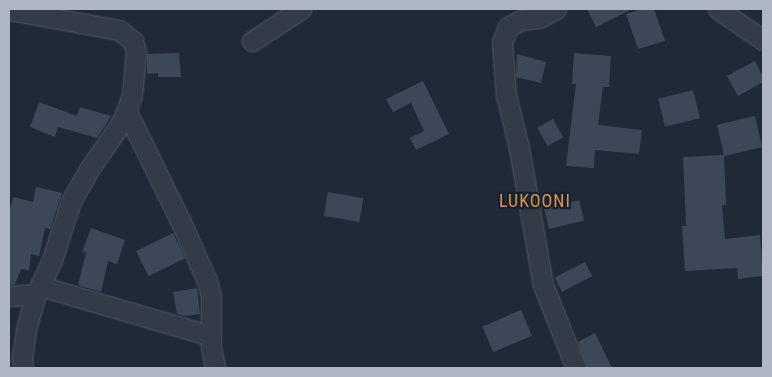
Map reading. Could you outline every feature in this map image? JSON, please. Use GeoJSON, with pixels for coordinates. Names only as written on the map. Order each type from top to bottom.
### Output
{"type":"FeatureCollection","features":[{"type":"Feature","properties":{"kind":"street"},"geometry":{"type":"LineString","coordinates":[[252,41],[301,9]]}},
{"type":"Feature","properties":{"kind":"street"},"geometry":{"type":"LineString","coordinates":[[556,9],[539,18],[521,20],[508,27],[502,42],[506,96],[519,148],[543,285],[576,368]]}},
{"type":"Feature","properties":{"kind":"street"},"geometry":{"type":"LineString","coordinates":[[718,9],[763,40]]}},
{"type":"Feature","properties":{"kind":"street"},"geometry":{"type":"LineString","coordinates":[[9,10],[119,30],[127,34],[133,41],[136,52],[132,94],[124,120],[90,168],[72,201],[52,260],[38,290],[27,325],[22,356],[23,368]]}},
{"type":"Feature","properties":{"kind":"street"},"geometry":{"type":"LineString","coordinates":[[126,112],[181,222],[207,281],[211,296],[211,336],[215,368]]}},
{"type":"Feature","properties":{"kind":"street"},"geometry":{"type":"LineString","coordinates":[[9,296],[38,290],[211,336]]}},
{"type":"Feature","properties":{"kind":"building"},"geometry":{"type":"Polygon","coordinates":[[[587,9],[632,9],[596,27],[587,9]]]}},
{"type":"Feature","properties":{"kind":"building"},"geometry":{"type":"Polygon","coordinates":[[[641,9],[654,9],[665,41],[638,49],[626,14],[641,9]]]}},
{"type":"Feature","properties":{"kind":"building"},"geometry":{"type":"Polygon","coordinates":[[[179,53],[181,77],[158,77],[158,73],[147,74],[147,54],[179,53]]]}},
{"type":"Feature","properties":{"kind":"building"},"geometry":{"type":"Polygon","coordinates":[[[574,53],[611,56],[609,87],[603,87],[598,125],[642,130],[639,154],[595,150],[594,168],[566,166],[576,84],[572,84],[574,53]]]}},
{"type":"Feature","properties":{"kind":"building"},"geometry":{"type":"Polygon","coordinates":[[[517,54],[546,62],[541,83],[516,77],[517,54]]]}},
{"type":"Feature","properties":{"kind":"building"},"geometry":{"type":"Polygon","coordinates":[[[755,61],[763,77],[763,82],[738,96],[727,76],[755,61]]]}},
{"type":"Feature","properties":{"kind":"building"},"geometry":{"type":"Polygon","coordinates":[[[423,81],[449,134],[416,150],[410,138],[424,131],[411,103],[393,112],[386,99],[423,81]]]}},
{"type":"Feature","properties":{"kind":"building"},"geometry":{"type":"Polygon","coordinates":[[[693,90],[700,118],[665,127],[658,99],[693,90]]]}},
{"type":"Feature","properties":{"kind":"building"},"geometry":{"type":"Polygon","coordinates":[[[39,102],[77,116],[80,107],[111,116],[97,138],[58,127],[55,137],[30,127],[39,102]]]}},
{"type":"Feature","properties":{"kind":"building"},"geometry":{"type":"Polygon","coordinates":[[[755,116],[762,147],[724,156],[717,125],[755,116]]]}},
{"type":"Feature","properties":{"kind":"building"},"geometry":{"type":"Polygon","coordinates":[[[553,119],[563,137],[547,146],[537,128],[553,119]]]}},
{"type":"Feature","properties":{"kind":"building"},"geometry":{"type":"Polygon","coordinates":[[[724,155],[726,205],[722,205],[725,239],[760,235],[763,276],[738,279],[737,268],[685,271],[682,226],[686,226],[683,157],[724,155]]]}},
{"type":"Feature","properties":{"kind":"building"},"geometry":{"type":"Polygon","coordinates":[[[36,187],[62,193],[50,229],[45,228],[39,256],[31,254],[29,270],[21,269],[15,284],[9,285],[9,213],[13,197],[33,202],[36,187]]]}},
{"type":"Feature","properties":{"kind":"building"},"geometry":{"type":"Polygon","coordinates":[[[328,192],[363,198],[359,222],[324,216],[328,192]]]}},
{"type":"Feature","properties":{"kind":"building"},"geometry":{"type":"Polygon","coordinates":[[[579,200],[584,220],[549,229],[544,209],[579,200]]]}},
{"type":"Feature","properties":{"kind":"building"},"geometry":{"type":"Polygon","coordinates":[[[91,228],[125,240],[117,264],[108,261],[101,292],[78,285],[86,253],[82,252],[91,228]]]}},
{"type":"Feature","properties":{"kind":"building"},"geometry":{"type":"Polygon","coordinates":[[[173,233],[185,258],[148,276],[136,251],[173,233]]]}},
{"type":"Feature","properties":{"kind":"building"},"geometry":{"type":"Polygon","coordinates":[[[585,262],[592,276],[562,292],[555,277],[585,262]]]}},
{"type":"Feature","properties":{"kind":"building"},"geometry":{"type":"Polygon","coordinates":[[[197,288],[200,314],[184,316],[177,314],[173,292],[197,288]]]}},
{"type":"Feature","properties":{"kind":"building"},"geometry":{"type":"Polygon","coordinates":[[[521,310],[532,336],[493,352],[482,326],[521,310]]]}},
{"type":"Feature","properties":{"kind":"building"},"geometry":{"type":"Polygon","coordinates":[[[595,333],[612,368],[587,368],[578,342],[595,333]]]}},
{"type":"Feature","properties":{"kind":"district","name":"LUKOONI"},"geometry":{"type":"Point","coordinates":[535,201]}}]}
